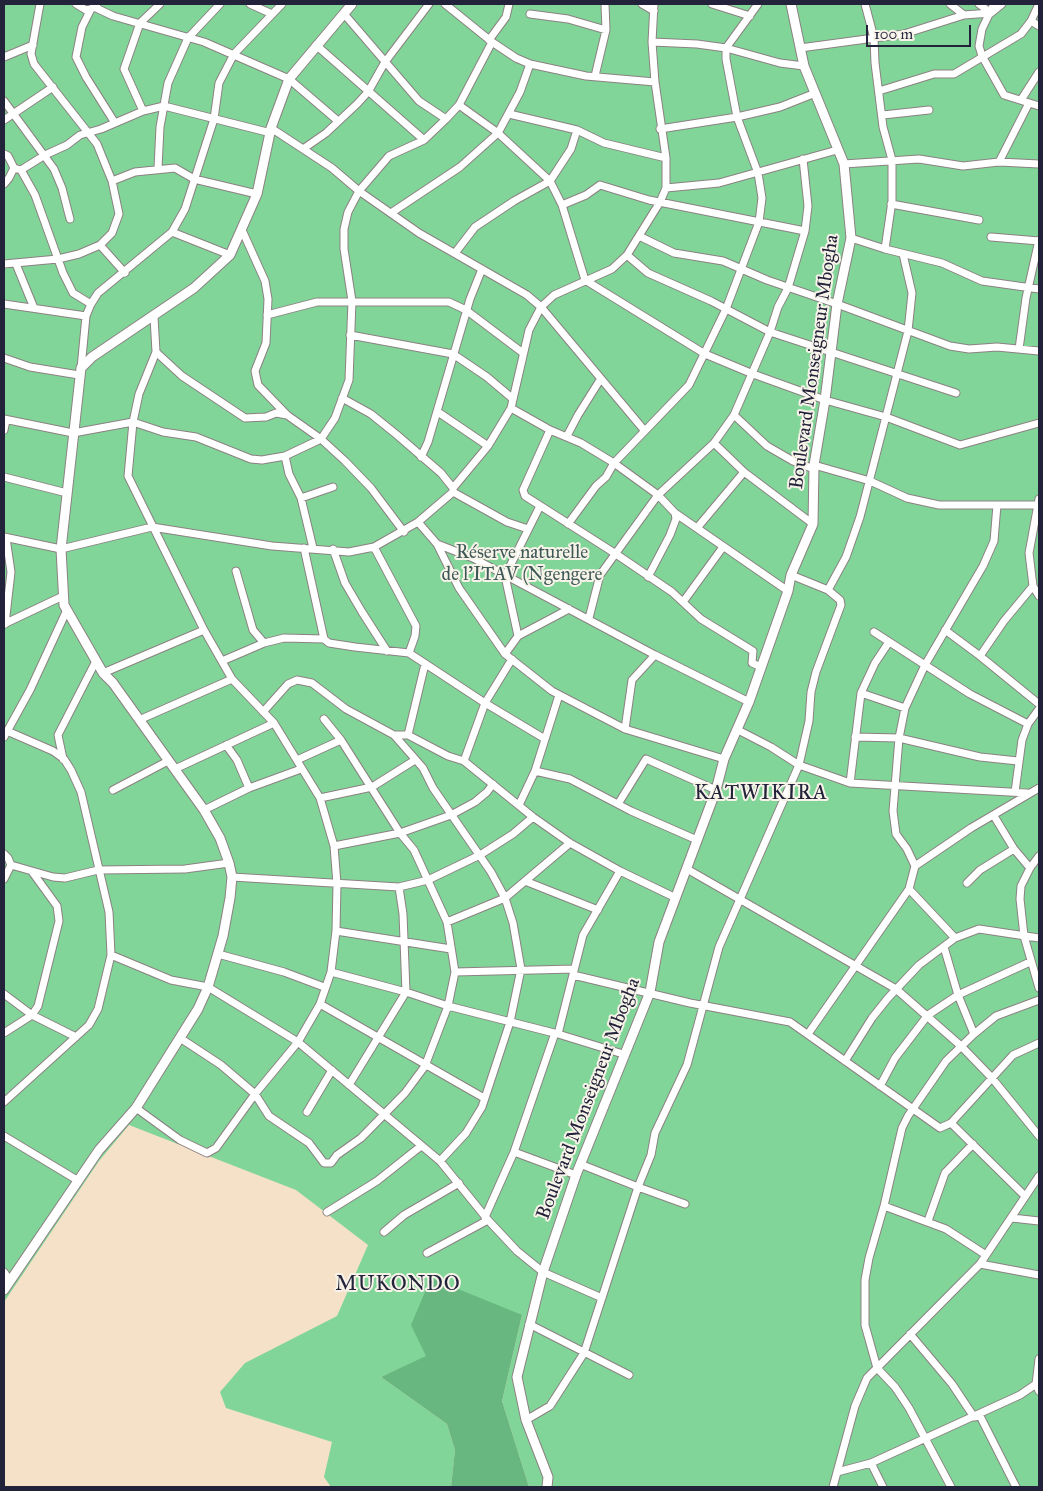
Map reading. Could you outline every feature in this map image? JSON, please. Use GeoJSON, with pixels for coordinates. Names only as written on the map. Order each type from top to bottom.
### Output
{"type":"FeatureCollection","features":[{"type":"Feature","properties":{"kind":"street"},"geometry":{"type":"LineString","coordinates":[[4,264],[58,259],[100,246],[112,233],[119,214],[112,181],[97,144],[34,64],[31,54],[40,4]]}},
{"type":"Feature","properties":{"kind":"street"},"geometry":{"type":"LineString","coordinates":[[76,4],[86,10],[94,7],[113,16],[234,54],[289,79],[338,121]]}},
{"type":"Feature","properties":{"kind":"street"},"geometry":{"type":"LineString","coordinates":[[143,112],[124,69],[140,23],[160,4]]}},
{"type":"Feature","properties":{"kind":"street"},"geometry":{"type":"LineString","coordinates":[[158,168],[158,149],[168,83],[188,38],[220,4]]}},
{"type":"Feature","properties":{"kind":"street"},"geometry":{"type":"LineString","coordinates":[[250,4],[272,14]]}},
{"type":"Feature","properties":{"kind":"street"},"geometry":{"type":"LineString","coordinates":[[4,1290],[77,1180],[99,1150],[136,1108],[198,1009],[208,987],[218,954],[230,898],[232,877],[220,838],[204,810],[140,720],[103,672],[66,612],[63,596],[62,549],[86,316],[98,293],[125,273],[172,232],[185,209],[214,119],[219,83],[234,54],[282,4]]}},
{"type":"Feature","properties":{"kind":"street"},"geometry":{"type":"LineString","coordinates":[[80,372],[92,357],[154,317],[194,288],[230,255],[257,194],[271,130],[289,79],[316,45],[345,15],[352,4]]}},
{"type":"Feature","properties":{"kind":"street"},"geometry":{"type":"LineString","coordinates":[[303,149],[338,121],[368,92],[385,62],[430,4]]}},
{"type":"Feature","properties":{"kind":"street"},"geometry":{"type":"LineString","coordinates":[[445,4],[491,41],[516,58],[530,64],[595,76],[655,82]]}},
{"type":"Feature","properties":{"kind":"street"},"geometry":{"type":"LineString","coordinates":[[4,430],[5,420],[73,433],[133,422],[163,432],[196,437],[252,459],[262,460],[285,456],[321,439],[335,418],[349,380],[352,301],[344,248],[344,229],[348,212],[358,191],[390,156],[424,140],[458,105],[491,41],[506,17],[509,4]]}},
{"type":"Feature","properties":{"kind":"street"},"geometry":{"type":"LineString","coordinates":[[595,76],[606,30],[605,4]]}},
{"type":"Feature","properties":{"kind":"street"},"geometry":{"type":"LineString","coordinates":[[4,624],[11,572],[5,537],[62,549],[152,526],[272,546],[333,549],[349,552],[374,547],[404,532],[418,522],[453,490],[488,446],[511,408],[529,330],[541,307],[554,295],[612,269],[627,255],[660,202],[666,188],[666,158],[660,129],[652,42],[654,7],[642,4]]}},
{"type":"Feature","properties":{"kind":"street"},"geometry":{"type":"LineString","coordinates":[[712,4],[750,16]]}},
{"type":"Feature","properties":{"kind":"street"},"geometry":{"type":"LineString","coordinates":[[568,524],[596,486],[606,477],[614,463],[689,385],[726,309],[760,222],[762,198],[758,173],[737,117],[726,73],[726,48],[758,4]]}},
{"type":"Feature","properties":{"kind":"street","name":"Boulevard Monseigneur Mbogha"},"geometry":{"type":"LineString","coordinates":[[548,1487],[548,1477],[526,1420],[517,1377],[542,1272],[580,1164],[623,1054],[650,992],[659,942],[716,790],[724,759],[749,702],[788,591],[791,575],[813,524],[814,467],[825,400],[837,304],[851,238],[844,164],[813,94],[804,66],[791,4]]}},
{"type":"Feature","properties":{"kind":"street"},"geometry":{"type":"LineString","coordinates":[[865,4],[874,38],[883,126],[892,160],[891,204],[884,249]]}},
{"type":"Feature","properties":{"kind":"street"},"geometry":{"type":"LineString","coordinates":[[950,4],[964,15]]}},
{"type":"Feature","properties":{"kind":"street"},"geometry":{"type":"LineString","coordinates":[[979,4],[991,13]]}},
{"type":"Feature","properties":{"kind":"street"},"geometry":{"type":"LineString","coordinates":[[994,4],[982,29],[979,46],[982,56],[1004,95],[1039,106]]}},
{"type":"Feature","properties":{"kind":"street"},"geometry":{"type":"LineString","coordinates":[[800,48],[920,31],[964,15],[991,13],[1002,4]]}},
{"type":"Feature","properties":{"kind":"street"},"geometry":{"type":"LineString","coordinates":[[879,92],[934,74],[954,74],[1021,34],[1031,21],[1039,4]]}},
{"type":"Feature","properties":{"kind":"street"},"geometry":{"type":"LineString","coordinates":[[94,7],[82,28],[76,57],[115,124]]}},
{"type":"Feature","properties":{"kind":"street"},"geometry":{"type":"LineString","coordinates":[[530,14],[568,19],[606,30]]}},
{"type":"Feature","properties":{"kind":"street"},"geometry":{"type":"LineString","coordinates":[[345,15],[419,101],[446,119]]}},
{"type":"Feature","properties":{"kind":"street"},"geometry":{"type":"LineString","coordinates":[[1031,21],[1039,26]]}},
{"type":"Feature","properties":{"kind":"street"},"geometry":{"type":"LineString","coordinates":[[652,42],[697,44],[726,48],[780,63],[804,66]]}},
{"type":"Feature","properties":{"kind":"street"},"geometry":{"type":"LineString","coordinates":[[4,57],[33,45]]}},
{"type":"Feature","properties":{"kind":"street"},"geometry":{"type":"LineString","coordinates":[[316,45],[424,140]]}},
{"type":"Feature","properties":{"kind":"street"},"geometry":{"type":"LineString","coordinates":[[390,213],[460,167],[482,150],[498,133],[520,92],[530,64]]}},
{"type":"Feature","properties":{"kind":"street"},"geometry":{"type":"LineString","coordinates":[[1020,100],[1039,72]]}},
{"type":"Feature","properties":{"kind":"street"},"geometry":{"type":"LineString","coordinates":[[4,120],[53,87]]}},
{"type":"Feature","properties":{"kind":"street"},"geometry":{"type":"LineString","coordinates":[[660,129],[737,117],[780,107],[813,94]]}},
{"type":"Feature","properties":{"kind":"street"},"geometry":{"type":"LineString","coordinates":[[4,101],[54,169],[62,188],[70,219]]}},
{"type":"Feature","properties":{"kind":"street"},"geometry":{"type":"LineString","coordinates":[[998,162],[1029,103]]}},
{"type":"Feature","properties":{"kind":"street"},"geometry":{"type":"LineString","coordinates":[[458,105],[498,133],[550,181],[562,205],[585,280],[705,354],[752,374],[825,400],[886,417],[960,444],[1039,422]]}},
{"type":"Feature","properties":{"kind":"street"},"geometry":{"type":"LineString","coordinates":[[21,170],[44,155],[67,145],[80,135],[164,106],[214,119],[271,130],[332,168],[358,191],[419,233],[527,295],[541,307],[600,380],[644,430]]}},
{"type":"Feature","properties":{"kind":"street"},"geometry":{"type":"LineString","coordinates":[[883,115],[929,110]]}},
{"type":"Feature","properties":{"kind":"street"},"geometry":{"type":"LineString","coordinates":[[509,114],[577,130],[604,143],[666,158]]}},
{"type":"Feature","properties":{"kind":"street"},"geometry":{"type":"LineString","coordinates":[[455,253],[475,227],[484,220],[550,181],[571,149],[577,130]]}},
{"type":"Feature","properties":{"kind":"street"},"geometry":{"type":"LineString","coordinates":[[666,188],[719,183],[837,150]]}},
{"type":"Feature","properties":{"kind":"street"},"geometry":{"type":"LineString","coordinates":[[4,154],[8,156],[14,168],[21,170],[35,195],[58,259],[73,293],[91,304]]}},
{"type":"Feature","properties":{"kind":"street"},"geometry":{"type":"LineString","coordinates":[[589,618],[600,575],[658,495],[714,443],[734,415],[770,332],[778,307],[788,288],[805,231],[808,206],[803,159]]}},
{"type":"Feature","properties":{"kind":"street"},"geometry":{"type":"LineString","coordinates":[[844,164],[919,160],[963,166],[998,162],[1039,164]]}},
{"type":"Feature","properties":{"kind":"street"},"geometry":{"type":"LineString","coordinates":[[4,184],[10,178],[14,168]]}},
{"type":"Feature","properties":{"kind":"street"},"geometry":{"type":"LineString","coordinates":[[112,181],[124,175],[158,168],[175,168],[194,180],[257,194]]}},
{"type":"Feature","properties":{"kind":"street"},"geometry":{"type":"LineString","coordinates":[[562,205],[586,195],[600,184],[660,202],[805,231]]}},
{"type":"Feature","properties":{"kind":"street"},"geometry":{"type":"LineString","coordinates":[[891,204],[979,220]]}},
{"type":"Feature","properties":{"kind":"street"},"geometry":{"type":"LineString","coordinates":[[242,230],[265,281],[268,299],[266,343],[255,371],[258,385],[286,415],[321,439],[370,488],[404,532]]}},
{"type":"Feature","properties":{"kind":"street"},"geometry":{"type":"LineString","coordinates":[[172,232],[230,255]]}},
{"type":"Feature","properties":{"kind":"street"},"geometry":{"type":"LineString","coordinates":[[639,236],[674,253],[716,259],[742,267],[788,288],[950,346],[1039,351]]}},
{"type":"Feature","properties":{"kind":"street"},"geometry":{"type":"LineString","coordinates":[[991,237],[1039,241],[1030,288],[1026,298],[1019,349]]}},
{"type":"Feature","properties":{"kind":"street"},"geometry":{"type":"LineString","coordinates":[[851,238],[884,249],[942,264],[982,281],[1039,289]]}},
{"type":"Feature","properties":{"kind":"street"},"geometry":{"type":"LineString","coordinates":[[100,246],[125,273]]}},
{"type":"Feature","properties":{"kind":"street"},"geometry":{"type":"LineString","coordinates":[[828,590],[846,557],[870,481],[876,451],[908,331],[912,293],[904,254]]}},
{"type":"Feature","properties":{"kind":"street"},"geometry":{"type":"LineString","coordinates":[[627,255],[648,272],[770,332],[897,372],[956,393]]}},
{"type":"Feature","properties":{"kind":"street"},"geometry":{"type":"LineString","coordinates":[[16,264],[34,308]]}},
{"type":"Feature","properties":{"kind":"street"},"geometry":{"type":"LineString","coordinates":[[421,457],[438,412],[466,310],[482,269]]}},
{"type":"Feature","properties":{"kind":"street"},"geometry":{"type":"LineString","coordinates":[[267,315],[317,302],[448,302],[466,310],[523,353]]}},
{"type":"Feature","properties":{"kind":"street"},"geometry":{"type":"LineString","coordinates":[[4,304],[86,316]]}},
{"type":"Feature","properties":{"kind":"street"},"geometry":{"type":"LineString","coordinates":[[136,1108],[180,1140],[207,1153],[216,1148],[254,1094],[298,1042],[320,1004],[330,972],[336,931],[337,884],[334,846],[320,798],[274,723],[232,679],[204,630],[128,476],[133,422],[144,376],[156,352],[154,317]]}},
{"type":"Feature","properties":{"kind":"street"},"geometry":{"type":"LineString","coordinates":[[350,335],[453,354],[487,376],[513,399]]}},
{"type":"Feature","properties":{"kind":"street"},"geometry":{"type":"LineString","coordinates":[[156,352],[182,376],[245,418],[266,417],[276,413],[286,415]]}},
{"type":"Feature","properties":{"kind":"street"},"geometry":{"type":"LineString","coordinates":[[4,358],[30,367],[80,372]]}},
{"type":"Feature","properties":{"kind":"street"},"geometry":{"type":"LineString","coordinates":[[567,436],[600,380]]}},
{"type":"Feature","properties":{"kind":"street"},"geometry":{"type":"LineString","coordinates":[[342,398],[371,414],[441,473],[453,490],[506,522],[528,530]]}},
{"type":"Feature","properties":{"kind":"street"},"geometry":{"type":"LineString","coordinates":[[511,408],[550,430],[567,436],[614,463],[658,495],[675,513],[788,591]]}},
{"type":"Feature","properties":{"kind":"street"},"geometry":{"type":"LineString","coordinates":[[438,412],[488,446]]}},
{"type":"Feature","properties":{"kind":"street"},"geometry":{"type":"LineString","coordinates":[[734,415],[767,446],[793,461],[870,481],[907,498],[939,505],[1039,503],[1029,545],[1029,566],[1033,586],[1039,596]]}},
{"type":"Feature","properties":{"kind":"street"},"geometry":{"type":"LineString","coordinates":[[550,430],[522,490],[524,496],[616,554],[683,602],[701,619],[753,651],[752,663],[761,667]]}},
{"type":"Feature","properties":{"kind":"street"},"geometry":{"type":"LineString","coordinates":[[714,443],[744,472],[813,524]]}},
{"type":"Feature","properties":{"kind":"street"},"geometry":{"type":"LineString","coordinates":[[285,456],[289,474],[300,498],[313,548]]}},
{"type":"Feature","properties":{"kind":"street"},"geometry":{"type":"LineString","coordinates":[[697,528],[744,472]]}},
{"type":"Feature","properties":{"kind":"street"},"geometry":{"type":"LineString","coordinates":[[4,477],[67,494]]}},
{"type":"Feature","properties":{"kind":"street"},"geometry":{"type":"LineString","coordinates":[[300,498],[333,486]]}},
{"type":"Feature","properties":{"kind":"street"},"geometry":{"type":"LineString","coordinates":[[808,1034],[909,889],[915,866],[896,834],[893,811],[899,738],[904,708],[925,665],[983,566],[994,541],[997,505]]}},
{"type":"Feature","properties":{"kind":"street"},"geometry":{"type":"LineString","coordinates":[[518,636],[505,576],[540,506]]}},
{"type":"Feature","properties":{"kind":"street"},"geometry":{"type":"LineString","coordinates":[[648,578],[670,535],[676,519],[675,513]]}},
{"type":"Feature","properties":{"kind":"street"},"geometry":{"type":"LineString","coordinates":[[418,522],[437,544],[459,588],[505,654],[512,660],[559,695],[625,729],[724,759]]}},
{"type":"Feature","properties":{"kind":"street"},"geometry":{"type":"LineString","coordinates":[[437,544],[473,558],[568,609],[589,618],[655,655],[749,702]]}},
{"type":"Feature","properties":{"kind":"street"},"geometry":{"type":"LineString","coordinates":[[683,602],[723,546]]}},
{"type":"Feature","properties":{"kind":"street"},"geometry":{"type":"LineString","coordinates":[[374,547],[416,626],[415,636],[409,653]]}},
{"type":"Feature","properties":{"kind":"street"},"geometry":{"type":"LineString","coordinates":[[304,548],[324,639]]}},
{"type":"Feature","properties":{"kind":"street"},"geometry":{"type":"LineString","coordinates":[[333,549],[345,583],[388,651]]}},
{"type":"Feature","properties":{"kind":"street"},"geometry":{"type":"LineString","coordinates":[[236,571],[253,630],[264,642]]}},
{"type":"Feature","properties":{"kind":"street"},"geometry":{"type":"LineString","coordinates":[[526,1420],[550,1406],[584,1353],[638,1188],[651,1155],[655,1133],[687,1065],[719,947],[799,765],[810,721],[811,692],[816,672],[841,605],[840,600],[828,590],[791,575]]}},
{"type":"Feature","properties":{"kind":"street"},"geometry":{"type":"LineString","coordinates":[[980,656],[1033,586]]}},
{"type":"Feature","properties":{"kind":"street"},"geometry":{"type":"LineString","coordinates":[[4,624],[63,596]]}},
{"type":"Feature","properties":{"kind":"street"},"geometry":{"type":"LineString","coordinates":[[505,654],[518,636],[568,609]]}},
{"type":"Feature","properties":{"kind":"street"},"geometry":{"type":"LineString","coordinates":[[64,759],[53,751],[5,734],[30,690],[66,612]]}},
{"type":"Feature","properties":{"kind":"street"},"geometry":{"type":"LineString","coordinates":[[103,672],[204,630]]}},
{"type":"Feature","properties":{"kind":"street"},"geometry":{"type":"LineString","coordinates":[[945,630],[1039,704]]}},
{"type":"Feature","properties":{"kind":"street"},"geometry":{"type":"LineString","coordinates":[[874,632],[970,694],[1028,724]]}},
{"type":"Feature","properties":{"kind":"street"},"geometry":{"type":"LineString","coordinates":[[222,662],[264,642],[284,638],[324,639],[329,643],[409,653],[485,703],[545,739]]}},
{"type":"Feature","properties":{"kind":"street"},"geometry":{"type":"LineString","coordinates":[[850,784],[861,693],[875,663],[889,642]]}},
{"type":"Feature","properties":{"kind":"street"},"geometry":{"type":"LineString","coordinates":[[625,729],[632,680],[655,655]]}},
{"type":"Feature","properties":{"kind":"street"},"geometry":{"type":"LineString","coordinates":[[464,761],[485,703],[512,660]]}},
{"type":"Feature","properties":{"kind":"street"},"geometry":{"type":"LineString","coordinates":[[4,1102],[89,1025],[98,1009],[111,955],[109,912],[81,792],[64,759],[58,735],[96,661]]}},
{"type":"Feature","properties":{"kind":"street"},"geometry":{"type":"LineString","coordinates":[[408,735],[425,664]]}},
{"type":"Feature","properties":{"kind":"street"},"geometry":{"type":"LineString","coordinates":[[140,720],[232,679]]}},
{"type":"Feature","properties":{"kind":"street"},"geometry":{"type":"LineString","coordinates":[[263,712],[288,684],[301,680],[323,689],[346,709],[394,735],[423,768],[433,788],[480,855],[505,898],[516,937],[521,969],[510,1022],[482,1107],[475,1120],[440,1160]]}},
{"type":"Feature","properties":{"kind":"street"},"geometry":{"type":"LineString","coordinates":[[861,693],[904,708]]}},
{"type":"Feature","properties":{"kind":"street"},"geometry":{"type":"LineString","coordinates":[[519,805],[535,771],[559,695]]}},
{"type":"Feature","properties":{"kind":"street"},"geometry":{"type":"LineString","coordinates":[[1015,792],[1018,761],[1028,724],[1039,709]]}},
{"type":"Feature","properties":{"kind":"street"},"geometry":{"type":"LineString","coordinates":[[180,1038],[221,1065],[254,1094],[269,1116],[309,1143],[324,1162],[331,1163],[337,1155],[361,1138],[385,1114],[418,1077],[425,1066],[448,1006],[455,972],[447,922],[414,850],[400,833],[341,740],[324,719]]}},
{"type":"Feature","properties":{"kind":"street"},"geometry":{"type":"LineString","coordinates":[[175,769],[274,723]]}},
{"type":"Feature","properties":{"kind":"street"},"geometry":{"type":"LineString","coordinates":[[738,730],[771,746],[799,765],[850,784],[1027,793]]}},
{"type":"Feature","properties":{"kind":"street"},"geometry":{"type":"LineString","coordinates":[[394,735],[408,735],[448,756],[464,761],[532,817],[570,843],[620,871],[676,898]]}},
{"type":"Feature","properties":{"kind":"street"},"geometry":{"type":"LineString","coordinates":[[855,737],[899,738],[980,757],[1018,761]]}},
{"type":"Feature","properties":{"kind":"street"},"geometry":{"type":"LineString","coordinates":[[297,760],[341,740]]}},
{"type":"Feature","properties":{"kind":"street"},"geometry":{"type":"LineString","coordinates":[[226,745],[237,760],[249,788]]}},
{"type":"Feature","properties":{"kind":"street"},"geometry":{"type":"LineString","coordinates":[[618,804],[646,759],[716,790]]}},
{"type":"Feature","properties":{"kind":"street"},"geometry":{"type":"LineString","coordinates":[[113,790],[168,760]]}},
{"type":"Feature","properties":{"kind":"street"},"geometry":{"type":"LineString","coordinates":[[320,798],[372,787],[415,760]]}},
{"type":"Feature","properties":{"kind":"street"},"geometry":{"type":"LineString","coordinates":[[204,810],[249,788],[301,769]]}},
{"type":"Feature","properties":{"kind":"street"},"geometry":{"type":"LineString","coordinates":[[535,771],[570,779],[618,804],[697,840]]}},
{"type":"Feature","properties":{"kind":"street"},"geometry":{"type":"LineString","coordinates":[[334,846],[400,833],[452,815],[475,802],[493,784]]}},
{"type":"Feature","properties":{"kind":"street"},"geometry":{"type":"LineString","coordinates":[[915,866],[1027,793],[1039,788]]}},
{"type":"Feature","properties":{"kind":"street"},"geometry":{"type":"LineString","coordinates":[[994,816],[1014,849],[1030,868]]}},
{"type":"Feature","properties":{"kind":"street"},"geometry":{"type":"LineString","coordinates":[[232,877],[399,887],[428,880],[480,855],[513,834],[532,817]]}},
{"type":"Feature","properties":{"kind":"street"},"geometry":{"type":"LineString","coordinates":[[447,922],[505,898],[570,843]]}},
{"type":"Feature","properties":{"kind":"street"},"geometry":{"type":"LineString","coordinates":[[967,883],[980,870],[1014,849]]}},
{"type":"Feature","properties":{"kind":"street"},"geometry":{"type":"LineString","coordinates":[[4,854],[11,865],[33,873],[65,878],[98,870],[185,869],[229,863]]}},
{"type":"Feature","properties":{"kind":"street"},"geometry":{"type":"LineString","coordinates":[[1039,856],[1030,868],[1021,891],[1024,936],[1030,962],[1039,985]]}},
{"type":"Feature","properties":{"kind":"street"},"geometry":{"type":"LineString","coordinates":[[4,879],[11,865]]}},
{"type":"Feature","properties":{"kind":"street"},"geometry":{"type":"LineString","coordinates":[[687,869],[896,989],[928,1015],[961,1046],[992,1078],[1039,1136]]}},
{"type":"Feature","properties":{"kind":"street"},"geometry":{"type":"LineString","coordinates":[[427,1253],[486,1218],[514,1152],[557,1033],[583,935],[620,871]]}},
{"type":"Feature","properties":{"kind":"street"},"geometry":{"type":"LineString","coordinates":[[4,1032],[32,1015],[38,1006],[59,921],[57,906],[33,873]]}},
{"type":"Feature","properties":{"kind":"street"},"geometry":{"type":"LineString","coordinates":[[526,882],[598,910]]}},
{"type":"Feature","properties":{"kind":"street"},"geometry":{"type":"LineString","coordinates":[[349,1085],[406,992],[399,887]]}},
{"type":"Feature","properties":{"kind":"street"},"geometry":{"type":"LineString","coordinates":[[909,889],[955,938]]}},
{"type":"Feature","properties":{"kind":"street"},"geometry":{"type":"LineString","coordinates":[[845,1061],[872,1018],[896,989],[920,965],[955,938],[979,929],[1039,938]]}},
{"type":"Feature","properties":{"kind":"street"},"geometry":{"type":"LineString","coordinates":[[336,931],[451,949]]}},
{"type":"Feature","properties":{"kind":"street"},"geometry":{"type":"LineString","coordinates":[[944,946],[958,995],[974,1034]]}},
{"type":"Feature","properties":{"kind":"street"},"geometry":{"type":"LineString","coordinates":[[218,954],[284,972],[324,987]]}},
{"type":"Feature","properties":{"kind":"street"},"geometry":{"type":"LineString","coordinates":[[111,955],[171,980],[208,987],[298,1042],[440,1160],[486,1218],[517,1251],[542,1272],[602,1298]]}},
{"type":"Feature","properties":{"kind":"street"},"geometry":{"type":"LineString","coordinates":[[880,1086],[895,1058],[928,1015],[958,995],[1030,962]]}},
{"type":"Feature","properties":{"kind":"street"},"geometry":{"type":"LineString","coordinates":[[455,972],[521,969],[574,972],[650,992],[790,1022],[940,1128],[945,1128],[951,1123],[1013,1056],[1039,1043]]}},
{"type":"Feature","properties":{"kind":"street"},"geometry":{"type":"LineString","coordinates":[[330,972],[406,992],[448,1006],[557,1033],[623,1054]]}},
{"type":"Feature","properties":{"kind":"street"},"geometry":{"type":"LineString","coordinates":[[4,994],[32,1015],[76,1037]]}},
{"type":"Feature","properties":{"kind":"street"},"geometry":{"type":"LineString","coordinates":[[951,1487],[925,1437],[895,1387],[877,1368],[865,1325],[865,1280],[902,1128],[914,1108],[946,1061],[974,1034],[996,1016],[1039,1000]]}},
{"type":"Feature","properties":{"kind":"street"},"geometry":{"type":"LineString","coordinates":[[320,1004],[416,1058],[425,1066],[484,1098]]}},
{"type":"Feature","properties":{"kind":"street"},"geometry":{"type":"LineString","coordinates":[[307,1112],[332,1070]]}},
{"type":"Feature","properties":{"kind":"street"},"geometry":{"type":"LineString","coordinates":[[951,1123],[1025,1196]]}},
{"type":"Feature","properties":{"kind":"street"},"geometry":{"type":"LineString","coordinates":[[4,1136],[77,1180]]}},
{"type":"Feature","properties":{"kind":"street"},"geometry":{"type":"LineString","coordinates":[[928,1221],[945,1173],[972,1144]]}},
{"type":"Feature","properties":{"kind":"street"},"geometry":{"type":"LineString","coordinates":[[327,1212],[377,1181],[421,1146]]}},
{"type":"Feature","properties":{"kind":"street"},"geometry":{"type":"LineString","coordinates":[[514,1152],[576,1175]]}},
{"type":"Feature","properties":{"kind":"street"},"geometry":{"type":"LineString","coordinates":[[580,1164],[638,1188],[685,1204]]}},
{"type":"Feature","properties":{"kind":"street"},"geometry":{"type":"LineString","coordinates":[[833,1487],[860,1388],[877,1368],[980,1264],[1039,1176]]}},
{"type":"Feature","properties":{"kind":"street"},"geometry":{"type":"LineString","coordinates":[[384,1232],[404,1215],[459,1183]]}},
{"type":"Feature","properties":{"kind":"street"},"geometry":{"type":"LineString","coordinates":[[884,1206],[946,1228],[986,1255]]}},
{"type":"Feature","properties":{"kind":"street"},"geometry":{"type":"LineString","coordinates":[[1012,1218],[1039,1221]]}},
{"type":"Feature","properties":{"kind":"street"},"geometry":{"type":"LineString","coordinates":[[980,1264],[1039,1275]]}},
{"type":"Feature","properties":{"kind":"street"},"geometry":{"type":"LineString","coordinates":[[4,1272],[10,1281]]}},
{"type":"Feature","properties":{"kind":"street"},"geometry":{"type":"LineString","coordinates":[[529,1324],[629,1375]]}},
{"type":"Feature","properties":{"kind":"street"},"geometry":{"type":"LineString","coordinates":[[910,1334],[952,1384],[974,1417]]}},
{"type":"Feature","properties":{"kind":"street"},"geometry":{"type":"LineString","coordinates":[[837,1472],[871,1463],[925,1437],[1038,1388],[1039,1359]]}},
{"type":"Feature","properties":{"kind":"street"},"geometry":{"type":"LineString","coordinates":[[974,1417],[980,1416],[1016,1487]]}},
{"type":"Feature","properties":{"kind":"street"},"geometry":{"type":"LineString","coordinates":[[871,1463],[884,1487]]}},
{"type":"Feature","properties":{"kind":"green space","name":"Réserve naturelle de l'ITAV (Ngengere"},"geometry":{"type":"Polygon","coordinates":[[[4,4],[1039,4],[1039,1487],[529,1487],[502,1401],[522,1315],[381,1377],[447,1424],[455,1450],[451,1487],[331,1487],[324,1477],[332,1442],[226,1408],[220,1392],[245,1363],[337,1316],[368,1245],[296,1190],[129,1125],[99,1161],[4,1302],[4,4]]]}},
{"type":"Feature","properties":{"kind":"green space"},"geometry":{"type":"Polygon","coordinates":[[[431,1278],[522,1315],[502,1401],[529,1487],[451,1487],[455,1450],[447,1424],[381,1377],[426,1356],[411,1325],[431,1278]]]}},
{"type":"Feature","properties":{"kind":"district","name":"KATWIKIRA"},"geometry":{"type":"Point","coordinates":[761,794]}},
{"type":"Feature","properties":{"kind":"district","name":"MUKONDO"},"geometry":{"type":"Point","coordinates":[398,1285]}}]}
